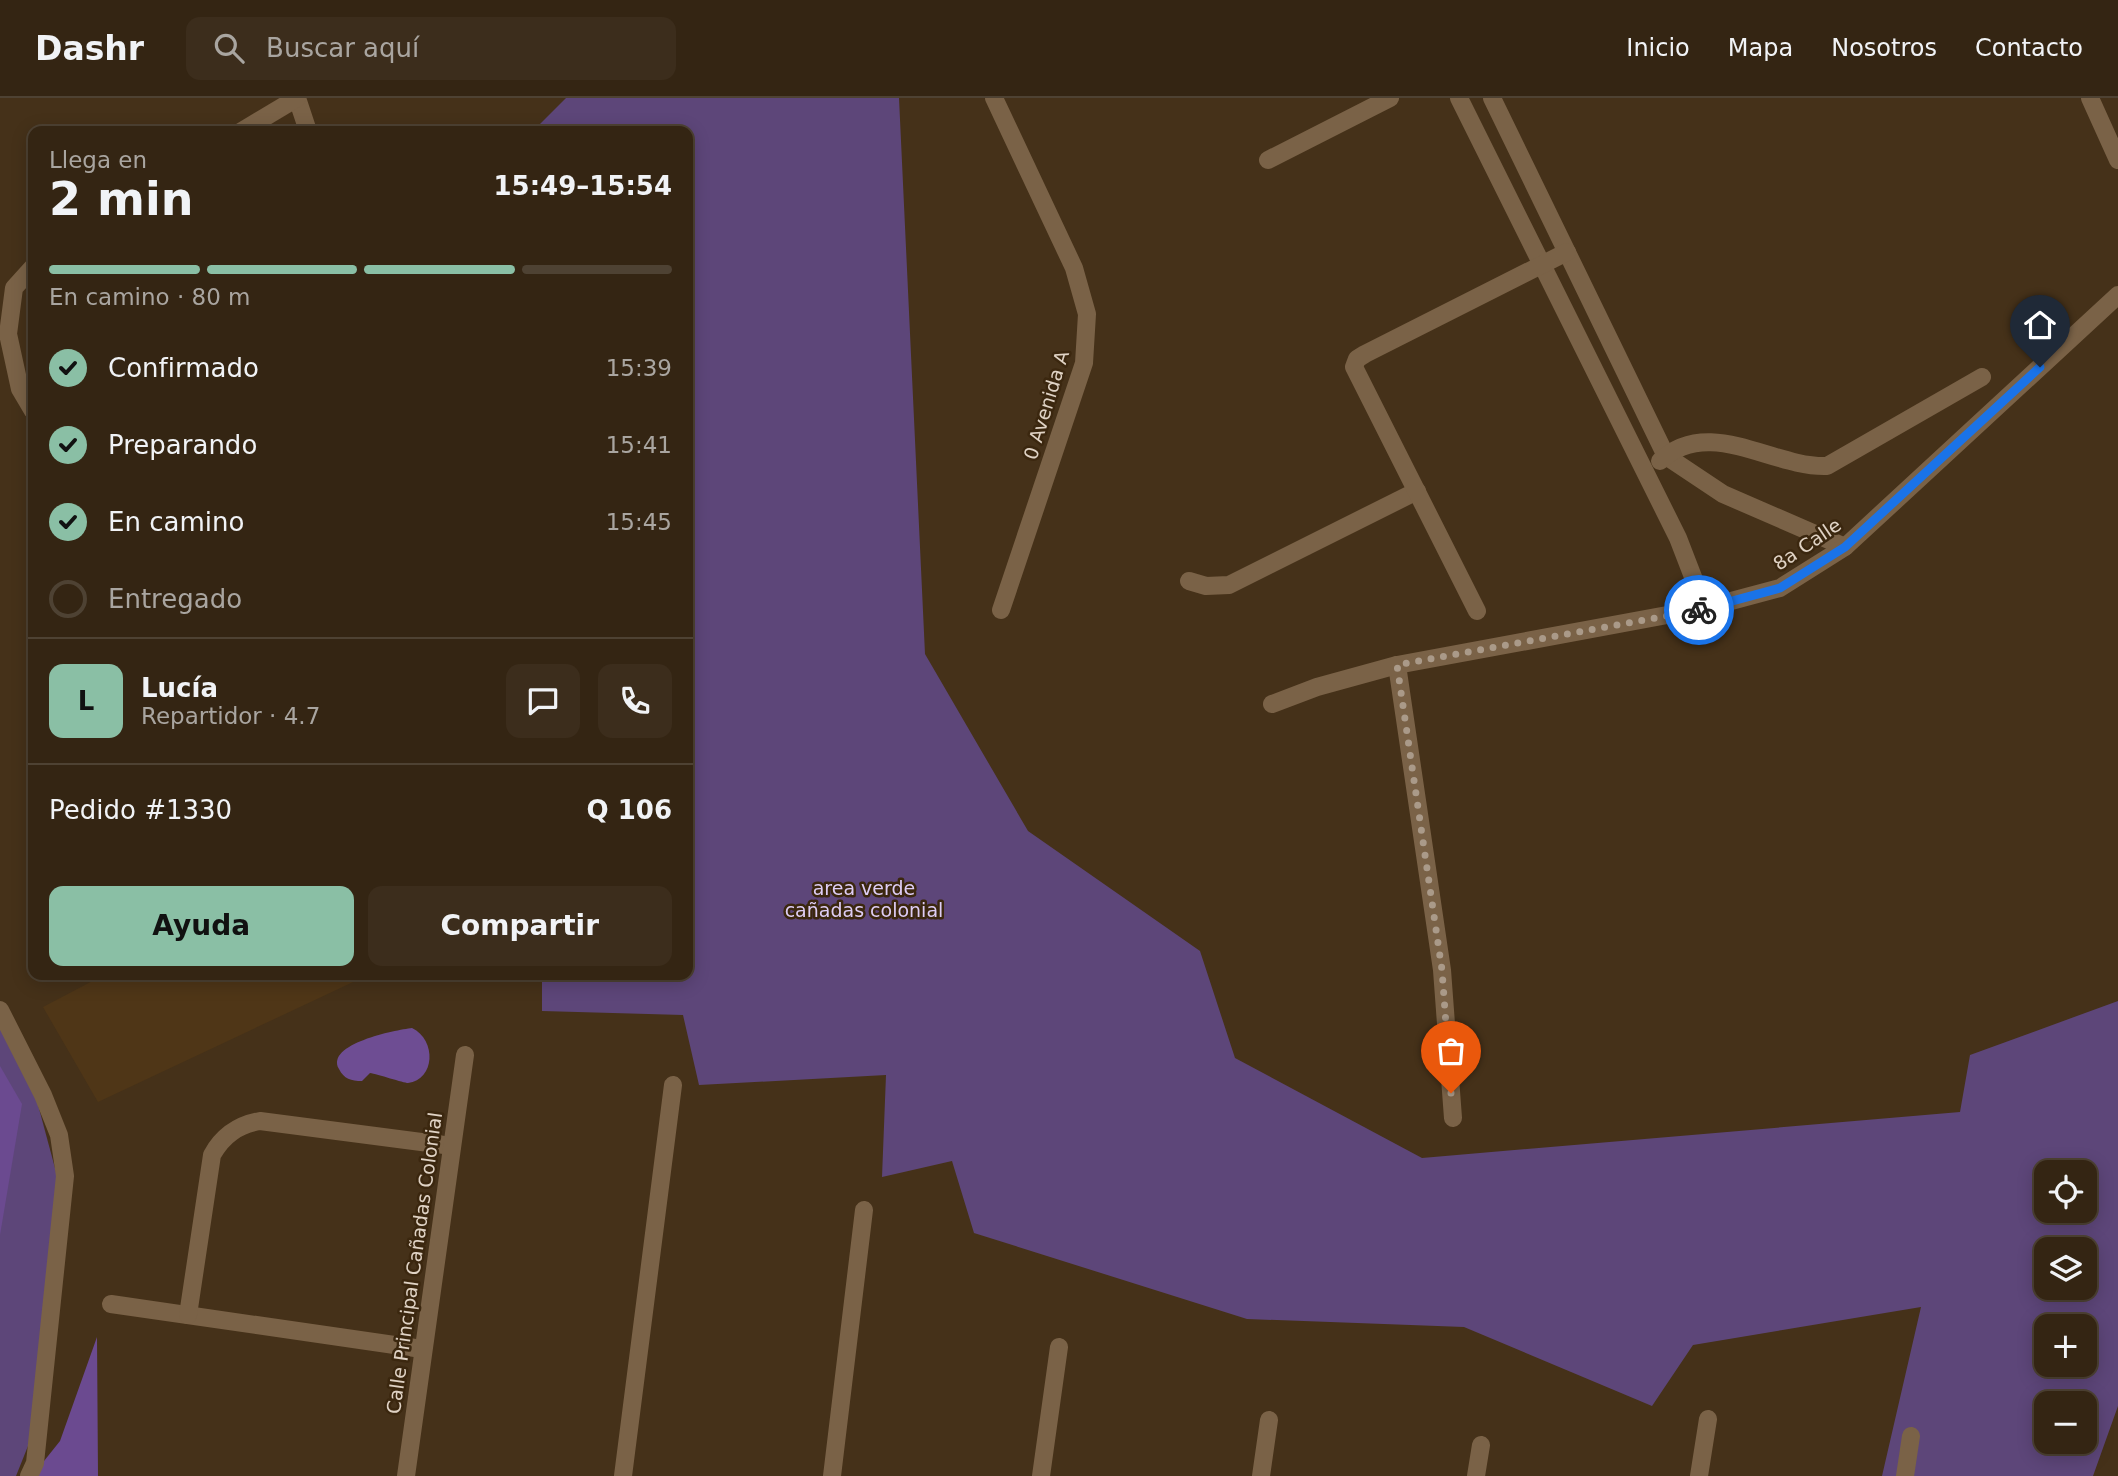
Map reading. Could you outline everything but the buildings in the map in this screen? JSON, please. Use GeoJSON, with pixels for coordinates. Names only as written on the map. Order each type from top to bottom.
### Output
{"type":"FeatureCollection","features":[{"type":"Feature","properties":{"kind":"street"},"geometry":{"type":"LineString","coordinates":[[250,126],[297,98],[306,126]]}},
{"type":"Feature","properties":{"kind":"street","name":"0 Avenida A"},"geometry":{"type":"LineString","coordinates":[[994,98],[1074,268],[1087,314],[1084,363],[1001,610]]}},
{"type":"Feature","properties":{"kind":"street"},"geometry":{"type":"LineString","coordinates":[[1268,160],[1390,98]]}},
{"type":"Feature","properties":{"kind":"street"},"geometry":{"type":"LineString","coordinates":[[1459,98],[1678,538],[1705,608]]}},
{"type":"Feature","properties":{"kind":"street"},"geometry":{"type":"LineString","coordinates":[[1492,98],[1666,456],[1723,494],[1845,547]]}},
{"type":"Feature","properties":{"kind":"street"},"geometry":{"type":"LineString","coordinates":[[2090,98],[2118,160]]}},
{"type":"Feature","properties":{"kind":"street"},"geometry":{"type":"LineString","coordinates":[[1477,611],[1354,367],[1357,359],[1567,252]]}},
{"type":"Feature","properties":{"kind":"street"},"geometry":{"type":"LineString","coordinates":[[28,273],[14,288],[8,334],[20,389],[28,403]]}},
{"type":"Feature","properties":{"kind":"street","name":"8a Calle"},"geometry":{"type":"LineString","coordinates":[[1272,704],[1317,687],[1397,665],[1705,608],[1780,588],[1845,547],[2118,295]]}},
{"type":"Feature","properties":{"kind":"street"},"geometry":{"type":"LineString","coordinates":[[1647,475],[1666,456],[1694,442],[1718,441],[1800,464],[1827,466],[1982,377]]}},
{"type":"Feature","properties":{"kind":"street"},"geometry":{"type":"LineString","coordinates":[[1189,581],[1206,586],[1229,585],[1417,491]]}},
{"type":"Feature","properties":{"kind":"street"},"geometry":{"type":"LineString","coordinates":[[1397,665],[1442,970],[1453,1118]]}},
{"type":"Feature","properties":{"kind":"street"},"geometry":{"type":"LineString","coordinates":[[0,1010],[43,1095],[59,1135],[65,1176],[35,1463],[29,1476]]}},
{"type":"Feature","properties":{"kind":"street","name":"Calle Principal Cañadas Colonial"},"geometry":{"type":"LineString","coordinates":[[406,1476],[465,1055]]}},
{"type":"Feature","properties":{"kind":"street"},"geometry":{"type":"LineString","coordinates":[[623,1476],[673,1085]]}},
{"type":"Feature","properties":{"kind":"street"},"geometry":{"type":"LineString","coordinates":[[188,1315],[212,1155],[231,1131],[246,1123],[261,1121],[452,1146]]}},
{"type":"Feature","properties":{"kind":"street"},"geometry":{"type":"LineString","coordinates":[[832,1476],[864,1210]]}},
{"type":"Feature","properties":{"kind":"street"},"geometry":{"type":"LineString","coordinates":[[111,1304],[422,1349]]}},
{"type":"Feature","properties":{"kind":"street"},"geometry":{"type":"LineString","coordinates":[[1041,1476],[1059,1347]]}},
{"type":"Feature","properties":{"kind":"street"},"geometry":{"type":"LineString","coordinates":[[1699,1476],[1709,1419]]}},
{"type":"Feature","properties":{"kind":"street"},"geometry":{"type":"LineString","coordinates":[[1261,1476],[1269,1420]]}},
{"type":"Feature","properties":{"kind":"street"},"geometry":{"type":"LineString","coordinates":[[1905,1476],[1911,1436]]}},
{"type":"Feature","properties":{"kind":"street"},"geometry":{"type":"LineString","coordinates":[[1476,1476],[1480,1445]]}},
{"type":"Feature","properties":{"kind":"shaded area"},"geometry":{"type":"Polygon","coordinates":[[[94,980],[357,980],[98,1102],[43,1007],[94,980]]]}},
{"type":"Feature","properties":{"kind":"shaded area"},"geometry":{"type":"Polygon","coordinates":[[[412,1028],[426,1041],[430,1059],[424,1075],[417,1080],[408,1083],[370,1073],[362,1081],[354,1081],[339,1069],[337,1060],[342,1052],[351,1046],[378,1035],[412,1028]]]}},
{"type":"Feature","properties":{"kind":"shaded area"},"geometry":{"type":"Polygon","coordinates":[[[0,1066],[22,1104],[0,1235],[0,1066]]]}},
{"type":"Feature","properties":{"kind":"shaded area"},"geometry":{"type":"Polygon","coordinates":[[[97,1337],[98,1476],[32,1476],[60,1441],[97,1337]]]}},
{"type":"Feature","properties":{"kind":"green space","name":"area verde cañadas colonial"},"geometry":{"type":"Polygon","coordinates":[[[566,98],[899,98],[925,654],[1028,831],[1200,951],[1235,1058],[1422,1158],[1960,1112],[1970,1055],[2118,1001],[2118,1406],[2093,1476],[1882,1476],[1921,1307],[1693,1345],[1652,1406],[1464,1327],[1247,1319],[974,1233],[952,1161],[882,1177],[886,1075],[699,1085],[683,1015],[542,1011],[542,980],[693,980],[693,126],[538,126],[566,98]]]}},
{"type":"Feature","properties":{"kind":"green space"},"geometry":{"type":"Polygon","coordinates":[[[0,1010],[26,1060],[63,1198],[40,1416],[16,1476],[0,1476],[0,1010]]]}},
{"type":"Feature","properties":{"kind":"way so far"},"geometry":{"type":"LineString","coordinates":[[1451,1093],[1442,970],[1397,665],[1699,610]]}},
{"type":"Feature","properties":{"kind":"route"},"geometry":{"type":"LineString","coordinates":[[1699,610],[1780,588],[1845,547],[2040,367]]}}]}
